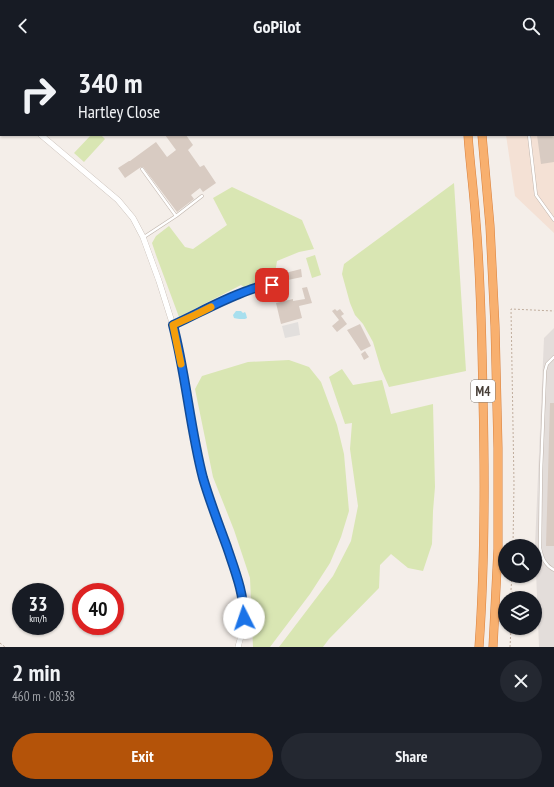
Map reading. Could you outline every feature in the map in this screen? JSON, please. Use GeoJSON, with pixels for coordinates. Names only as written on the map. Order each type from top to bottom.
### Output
{"type":"FeatureCollection","features":[{"type":"Feature","properties":{"kind":"highway","name":"M4"},"geometry":{"type":"LineString","coordinates":[[468,136],[476,224],[482,326],[484,564],[479,647]]}},
{"type":"Feature","properties":{"kind":"highway","name":"M4"},"geometry":{"type":"LineString","coordinates":[[482,136],[490,226],[496,326],[498,549],[493,647]]}},
{"type":"Feature","properties":{"kind":"street"},"geometry":{"type":"LineString","coordinates":[[42,136],[118,200],[133,218],[143,237],[173,325],[204,480],[241,590],[244,618],[238,647]]}},
{"type":"Feature","properties":{"kind":"lane"},"geometry":{"type":"LineString","coordinates":[[529,136],[536,195],[554,220]]}},
{"type":"Feature","properties":{"kind":"lane"},"geometry":{"type":"LineString","coordinates":[[142,169],[176,216]]}},
{"type":"Feature","properties":{"kind":"lane"},"geometry":{"type":"LineString","coordinates":[[143,237],[176,216],[202,196]]}},
{"type":"Feature","properties":{"kind":"lane"},"geometry":{"type":"LineString","coordinates":[[173,325],[221,301],[261,286],[272,285]]}},
{"type":"Feature","properties":{"kind":"lane"},"geometry":{"type":"LineString","coordinates":[[554,357],[547,364],[545,370],[540,548],[546,564],[554,570]]}},
{"type":"Feature","properties":{"kind":"path"},"geometry":{"type":"LineString","coordinates":[[513,539],[514,484],[511,310],[554,311]]}},
{"type":"Feature","properties":{"kind":"path"},"geometry":{"type":"LineString","coordinates":[[510,647],[511,635]]}},
{"type":"Feature","properties":{"kind":"path"},"geometry":{"type":"LineString","coordinates":[[0,643],[5,647]]}},
{"type":"Feature","properties":{"kind":"shaded area"},"geometry":{"type":"Polygon","coordinates":[[[506,136],[554,136],[554,233],[515,196],[506,136]]]}},
{"type":"Feature","properties":{"kind":"shaded area"},"geometry":{"type":"Polygon","coordinates":[[[298,322],[300,335],[285,338],[282,326],[298,322]]]}},
{"type":"Feature","properties":{"kind":"shaded area"},"geometry":{"type":"Polygon","coordinates":[[[554,328],[554,647],[539,647],[539,635],[542,635],[542,591],[537,591],[536,583],[542,583],[542,539],[535,539],[544,338],[554,328]]]}},
{"type":"Feature","properties":{"kind":"green space"},"geometry":{"type":"Polygon","coordinates":[[[90,136],[102,136],[105,139],[84,162],[74,153],[90,136]]]}},
{"type":"Feature","properties":{"kind":"green space"},"geometry":{"type":"Polygon","coordinates":[[[454,183],[466,371],[389,387],[381,369],[373,342],[363,324],[355,315],[350,303],[342,274],[344,264],[454,183]]]}},
{"type":"Feature","properties":{"kind":"green space"},"geometry":{"type":"Polygon","coordinates":[[[232,187],[302,220],[314,249],[299,252],[277,261],[274,279],[248,290],[241,285],[179,317],[152,243],[156,236],[169,226],[185,247],[193,249],[227,225],[213,198],[232,187]]]}},
{"type":"Feature","properties":{"kind":"green space"},"geometry":{"type":"Polygon","coordinates":[[[315,255],[321,275],[312,278],[306,258],[315,255]]]}},
{"type":"Feature","properties":{"kind":"green space"},"geometry":{"type":"Polygon","coordinates":[[[289,360],[309,367],[321,382],[337,425],[344,454],[349,511],[341,537],[330,563],[310,594],[270,647],[253,647],[250,578],[234,530],[213,477],[195,389],[202,376],[248,362],[289,360]]]}},
{"type":"Feature","properties":{"kind":"green space"},"geometry":{"type":"Polygon","coordinates":[[[342,369],[353,385],[382,380],[391,414],[433,404],[435,487],[432,544],[423,571],[408,568],[391,554],[380,565],[379,588],[323,647],[279,647],[333,576],[351,541],[358,506],[350,449],[352,423],[345,424],[329,377],[342,369]]]}},
{"type":"Feature","properties":{"kind":"water"},"geometry":{"type":"Polygon","coordinates":[[[236,311],[241,311],[243,313],[245,312],[247,318],[234,318],[233,315],[236,311]]]}},
{"type":"Feature","properties":{"kind":"building"},"geometry":{"type":"Polygon","coordinates":[[[166,136],[187,136],[193,145],[188,150],[200,167],[204,165],[216,183],[203,192],[200,188],[191,195],[194,199],[177,212],[143,167],[125,178],[118,168],[156,142],[167,157],[176,150],[166,136]]]}},
{"type":"Feature","properties":{"kind":"building"},"geometry":{"type":"Polygon","coordinates":[[[537,136],[554,136],[554,162],[541,164],[537,136]]]}},
{"type":"Feature","properties":{"kind":"building"},"geometry":{"type":"Polygon","coordinates":[[[301,269],[302,277],[283,281],[281,274],[301,269]]]}},
{"type":"Feature","properties":{"kind":"building"},"geometry":{"type":"Polygon","coordinates":[[[307,287],[312,303],[299,306],[302,318],[281,324],[276,303],[293,299],[293,301],[305,299],[302,288],[307,287]]]}},
{"type":"Feature","properties":{"kind":"building"},"geometry":{"type":"Polygon","coordinates":[[[335,309],[337,311],[340,309],[344,314],[341,316],[347,324],[337,332],[332,326],[339,320],[332,311],[335,309]]]}},
{"type":"Feature","properties":{"kind":"building"},"geometry":{"type":"Polygon","coordinates":[[[360,324],[371,346],[361,351],[347,330],[360,324]]]}},
{"type":"Feature","properties":{"kind":"building"},"geometry":{"type":"Polygon","coordinates":[[[365,351],[369,357],[364,360],[361,354],[365,351]]]}},
{"type":"Feature","properties":{"kind":"building"},"geometry":{"type":"Polygon","coordinates":[[[550,403],[554,403],[554,546],[546,546],[550,403]]]}},
{"type":"Feature","properties":{"kind":"slow traffic"},"geometry":{"type":"LineString","coordinates":[[181,364],[173,325],[211,307]]}},
{"type":"Feature","properties":{"kind":"route"},"geometry":{"type":"LineString","coordinates":[[244,618],[241,590],[211,503],[200,464],[173,325],[221,301],[261,286],[272,285]]}}]}
